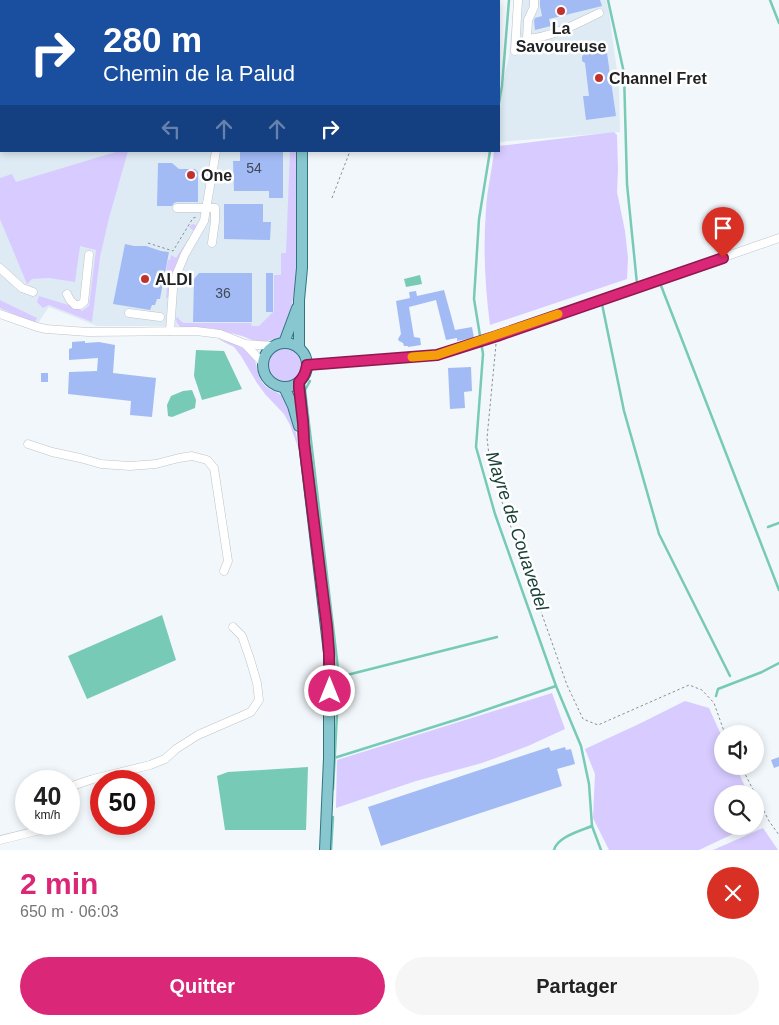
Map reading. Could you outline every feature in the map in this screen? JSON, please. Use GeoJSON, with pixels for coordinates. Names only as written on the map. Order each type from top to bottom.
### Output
{"type":"FeatureCollection","features":[{"type":"Feature","properties":{"kind":"main road"},"geometry":{"type":"LineString","coordinates":[[299,348],[299,300],[302,268],[302,152]]}},
{"type":"Feature","properties":{"kind":"main road"},"geometry":{"type":"LineString","coordinates":[[284,343],[299,300]]}},
{"type":"Feature","properties":{"kind":"main road"},"geometry":{"type":"LineString","coordinates":[[284,343],[292,344],[299,348],[306,358],[307,365],[304,377],[299,382],[291,387],[284,388],[268,380],[263,363],[264,357],[272,346],[284,343]]}},
{"type":"Feature","properties":{"kind":"main road"},"geometry":{"type":"LineString","coordinates":[[299,382],[304,443],[329,653],[329,758],[325,850]]}},
{"type":"Feature","properties":{"kind":"main road"},"geometry":{"type":"LineString","coordinates":[[284,388],[293,406],[304,443]]}},
{"type":"Feature","properties":{"kind":"street"},"geometry":{"type":"LineString","coordinates":[[515,51],[518,0]]}},
{"type":"Feature","properties":{"kind":"street"},"geometry":{"type":"LineString","coordinates":[[534,0],[534,7],[528,20],[527,39],[540,38],[573,26],[599,12]]}},
{"type":"Feature","properties":{"kind":"street"},"geometry":{"type":"LineString","coordinates":[[170,331],[173,289],[185,254],[200,230],[216,152]]}},
{"type":"Feature","properties":{"kind":"street"},"geometry":{"type":"LineString","coordinates":[[177,208],[205,212],[215,208],[212,243]]}},
{"type":"Feature","properties":{"kind":"street"},"geometry":{"type":"LineString","coordinates":[[307,365],[437,355],[779,238]]}},
{"type":"Feature","properties":{"kind":"street"},"geometry":{"type":"LineString","coordinates":[[67,294],[75,305],[80,305],[84,302],[90,256]]}},
{"type":"Feature","properties":{"kind":"street"},"geometry":{"type":"LineString","coordinates":[[0,268],[22,288],[33,292]]}},
{"type":"Feature","properties":{"kind":"street"},"geometry":{"type":"LineString","coordinates":[[129,313],[160,317]]}},
{"type":"Feature","properties":{"kind":"street"},"geometry":{"type":"LineString","coordinates":[[0,314],[37,328],[88,332],[196,331],[220,334],[245,344],[272,346]]}},
{"type":"Feature","properties":{"kind":"street"},"geometry":{"type":"LineString","coordinates":[[245,344],[263,363]]}},
{"type":"Feature","properties":{"kind":"street"},"geometry":{"type":"LineString","coordinates":[[28,444],[101,464],[130,466],[156,464],[192,456],[206,460],[214,468],[228,561],[224,571]]}},
{"type":"Feature","properties":{"kind":"street"},"geometry":{"type":"LineString","coordinates":[[80,783],[150,765],[165,759],[176,749],[198,736],[251,712],[259,700],[257,683],[242,636],[233,627]]}},
{"type":"Feature","properties":{"kind":"street"},"geometry":{"type":"LineString","coordinates":[[0,840],[20,835]]}},
{"type":"Feature","properties":{"kind":"path"},"geometry":{"type":"LineString","coordinates":[[332,198],[350,152]]}},
{"type":"Feature","properties":{"kind":"path"},"geometry":{"type":"LineString","coordinates":[[148,243],[173,251],[193,218],[205,212]]}},
{"type":"Feature","properties":{"kind":"path"},"geometry":{"type":"LineString","coordinates":[[494,337],[487,438],[490,464],[567,685],[583,719],[598,725],[689,685],[702,690],[714,703],[722,725]]}},
{"type":"Feature","properties":{"kind":"path"},"geometry":{"type":"LineString","coordinates":[[746,775],[769,821],[779,835]]}},
{"type":"Feature","properties":{"kind":"shaded area"},"geometry":{"type":"Polygon","coordinates":[[[514,0],[606,0],[619,86],[620,132],[500,142],[500,109],[509,57],[514,0]]]}},
{"type":"Feature","properties":{"kind":"shaded area"},"geometry":{"type":"Polygon","coordinates":[[[614,132],[617,135],[617,192],[625,231],[628,258],[627,279],[490,325],[485,253],[487,202],[494,152],[500,152],[500,146],[614,132]]]}},
{"type":"Feature","properties":{"kind":"shaded area"},"geometry":{"type":"Polygon","coordinates":[[[0,152],[297,152],[297,241],[288,324],[221,330],[182,326],[97,326],[49,307],[36,326],[0,309],[0,152]]]}},
{"type":"Feature","properties":{"kind":"shaded area"},"geometry":{"type":"Polygon","coordinates":[[[116,152],[128,152],[100,257],[92,322],[49,305],[43,308],[37,302],[39,296],[82,311],[89,306],[96,250],[80,246],[75,282],[49,278],[32,279],[27,284],[0,219],[0,178],[12,174],[16,182],[116,152]]]}},
{"type":"Feature","properties":{"kind":"shaded area"},"geometry":{"type":"Polygon","coordinates":[[[290,152],[297,152],[297,273],[292,304],[281,337],[264,342],[212,328],[180,327],[177,323],[177,317],[184,323],[251,323],[252,326],[259,326],[274,311],[274,275],[281,275],[281,253],[286,253],[290,152]]]}},
{"type":"Feature","properties":{"kind":"shaded area"},"geometry":{"type":"Polygon","coordinates":[[[192,224],[196,225],[196,228],[179,262],[172,279],[168,298],[166,298],[167,287],[163,286],[168,260],[170,260],[171,255],[176,258],[194,231],[189,227],[192,224]]]}},
{"type":"Feature","properties":{"kind":"shaded area"},"geometry":{"type":"Polygon","coordinates":[[[420,275],[422,284],[406,287],[404,279],[420,275]]]}},
{"type":"Feature","properties":{"kind":"shaded area"},"geometry":{"type":"Polygon","coordinates":[[[0,300],[37,318],[35,323],[0,308],[0,300]]]}},
{"type":"Feature","properties":{"kind":"shaded area"},"geometry":{"type":"Polygon","coordinates":[[[218,339],[235,344],[246,350],[254,359],[264,385],[285,399],[293,420],[299,450],[284,414],[265,394],[234,347],[218,339]]]}},
{"type":"Feature","properties":{"kind":"shaded area"},"geometry":{"type":"Polygon","coordinates":[[[284,348],[296,353],[301,365],[296,377],[284,382],[272,377],[267,365],[272,353],[284,348]]]}},
{"type":"Feature","properties":{"kind":"shaded area"},"geometry":{"type":"Polygon","coordinates":[[[196,350],[224,351],[242,389],[202,400],[194,376],[196,350]]]}},
{"type":"Feature","properties":{"kind":"shaded area"},"geometry":{"type":"Polygon","coordinates":[[[192,390],[196,400],[195,408],[172,417],[168,416],[167,405],[171,396],[183,391],[192,390]]]}},
{"type":"Feature","properties":{"kind":"shaded area"},"geometry":{"type":"Polygon","coordinates":[[[162,615],[176,660],[87,699],[68,656],[162,615]]]}},
{"type":"Feature","properties":{"kind":"shaded area"},"geometry":{"type":"Polygon","coordinates":[[[552,693],[565,729],[528,746],[482,763],[416,781],[336,808],[337,760],[552,693]]]}},
{"type":"Feature","properties":{"kind":"shaded area"},"geometry":{"type":"Polygon","coordinates":[[[685,701],[709,708],[717,725],[714,725],[714,775],[740,775],[744,785],[714,785],[714,835],[731,835],[699,850],[609,850],[593,818],[595,774],[585,749],[685,701]]]}},
{"type":"Feature","properties":{"kind":"shaded area"},"geometry":{"type":"Polygon","coordinates":[[[308,767],[306,830],[225,830],[217,776],[228,772],[308,767]]]}},
{"type":"Feature","properties":{"kind":"shaded area"},"geometry":{"type":"Polygon","coordinates":[[[764,829],[778,850],[713,850],[747,835],[764,835],[764,829]]]}},
{"type":"Feature","properties":{"kind":"building","name":"La Savoureuse"},"geometry":{"type":"Polygon","coordinates":[[[540,0],[600,0],[602,6],[549,19],[551,26],[535,30],[535,18],[542,16],[540,0]]]}},
{"type":"Feature","properties":{"kind":"building","name":"Channel Fret"},"geometry":{"type":"Polygon","coordinates":[[[606,46],[616,116],[586,120],[583,96],[589,96],[585,63],[582,61],[582,57],[586,49],[606,46]]]}},
{"type":"Feature","properties":{"kind":"building"},"geometry":{"type":"Polygon","coordinates":[[[240,152],[283,152],[283,198],[269,198],[269,191],[234,191],[233,161],[240,161],[240,152]]]}},
{"type":"Feature","properties":{"kind":"building"},"geometry":{"type":"Polygon","coordinates":[[[158,163],[172,163],[179,169],[195,169],[198,172],[198,202],[177,202],[172,206],[157,206],[158,163]]]}},
{"type":"Feature","properties":{"kind":"building"},"geometry":{"type":"Polygon","coordinates":[[[224,204],[263,204],[263,222],[271,222],[270,240],[224,239],[224,204]]]}},
{"type":"Feature","properties":{"kind":"building","name":"ALDI"},"geometry":{"type":"Polygon","coordinates":[[[125,244],[146,246],[169,252],[160,299],[157,299],[155,305],[152,305],[150,310],[113,304],[125,244]]]}},
{"type":"Feature","properties":{"kind":"building"},"geometry":{"type":"Polygon","coordinates":[[[199,273],[252,273],[252,322],[193,322],[194,279],[199,273]]]}},
{"type":"Feature","properties":{"kind":"building"},"geometry":{"type":"Polygon","coordinates":[[[266,273],[273,273],[273,312],[266,312],[266,273]]]}},
{"type":"Feature","properties":{"kind":"building"},"geometry":{"type":"Polygon","coordinates":[[[444,290],[455,330],[472,327],[474,338],[457,341],[457,338],[446,340],[436,300],[409,307],[414,337],[420,338],[421,345],[404,346],[398,339],[401,334],[396,301],[410,298],[409,292],[416,291],[417,296],[444,290]]]}},
{"type":"Feature","properties":{"kind":"building"},"geometry":{"type":"Polygon","coordinates":[[[85,341],[85,343],[99,342],[115,345],[113,373],[156,378],[152,417],[130,415],[131,401],[68,394],[69,372],[97,371],[98,358],[69,360],[69,349],[72,348],[72,342],[85,341]]]}},
{"type":"Feature","properties":{"kind":"building"},"geometry":{"type":"Polygon","coordinates":[[[471,367],[472,391],[464,392],[465,408],[450,409],[448,368],[471,367]]]}},
{"type":"Feature","properties":{"kind":"building"},"geometry":{"type":"Polygon","coordinates":[[[41,373],[48,373],[48,382],[41,382],[41,373]]]}},
{"type":"Feature","properties":{"kind":"building"},"geometry":{"type":"Polygon","coordinates":[[[549,747],[551,751],[565,747],[566,750],[571,749],[575,764],[557,769],[562,786],[381,846],[368,807],[549,747]]]}},
{"type":"Feature","properties":{"kind":"building"},"geometry":{"type":"Polygon","coordinates":[[[779,757],[779,766],[774,768],[771,760],[779,757]]]}},
{"type":"Feature","properties":{"kind":"waterway","name":"Mayre de Couavedel"},"geometry":{"type":"LineString","coordinates":[[500,97],[509,0]]}},
{"type":"Feature","properties":{"kind":"waterway"},"geometry":{"type":"LineString","coordinates":[[608,0],[624,73],[627,184],[637,284]]}},
{"type":"Feature","properties":{"kind":"waterway"},"geometry":{"type":"LineString","coordinates":[[770,0],[779,23]]}},
{"type":"Feature","properties":{"kind":"waterway","name":"Mayre de Couavedel"},"geometry":{"type":"LineString","coordinates":[[490,152],[479,219],[474,299],[483,354],[476,447],[495,514],[556,686],[581,746],[589,784],[592,826],[601,850]]}},
{"type":"Feature","properties":{"kind":"waterway"},"geometry":{"type":"LineString","coordinates":[[660,283],[779,590]]}},
{"type":"Feature","properties":{"kind":"waterway"},"geometry":{"type":"LineString","coordinates":[[526,330],[629,294]]}},
{"type":"Feature","properties":{"kind":"waterway"},"geometry":{"type":"LineString","coordinates":[[602,304],[624,411],[659,534],[730,676]]}},
{"type":"Feature","properties":{"kind":"waterway"},"geometry":{"type":"LineString","coordinates":[[310,381],[305,390],[339,677],[333,789]]}},
{"type":"Feature","properties":{"kind":"waterway"},"geometry":{"type":"LineString","coordinates":[[768,527],[779,523]]}},
{"type":"Feature","properties":{"kind":"waterway"},"geometry":{"type":"LineString","coordinates":[[339,677],[497,637]]}},
{"type":"Feature","properties":{"kind":"waterway"},"geometry":{"type":"LineString","coordinates":[[716,696],[718,689],[762,672],[779,663]]}},
{"type":"Feature","properties":{"kind":"waterway"},"geometry":{"type":"LineString","coordinates":[[334,758],[556,686]]}},
{"type":"Feature","properties":{"kind":"waterway"},"geometry":{"type":"LineString","coordinates":[[331,850],[333,817]]}},
{"type":"Feature","properties":{"kind":"waterway"},"geometry":{"type":"LineString","coordinates":[[554,850],[556,845],[564,838],[592,826]]}},
{"type":"Feature","properties":{"kind":"slow traffic"},"geometry":{"type":"LineString","coordinates":[[412,357],[437,355],[558,314]]}},
{"type":"Feature","properties":{"kind":"place","name":"La Savoureuse"},"geometry":{"type":"Point","coordinates":[561,11]}},
{"type":"Feature","properties":{"kind":"place","name":"Channel Fret"},"geometry":{"type":"Point","coordinates":[599,78]}},
{"type":"Feature","properties":{"kind":"place","name":"One"},"geometry":{"type":"Point","coordinates":[191,175]}},
{"type":"Feature","properties":{"kind":"place","name":"ALDI"},"geometry":{"type":"Point","coordinates":[145,279]}},
{"type":"Feature","properties":{"kind":"route"},"geometry":{"type":"LineString","coordinates":[[330,691],[327,627],[299,388],[299,382],[304,377],[307,365],[437,355],[723,258]]}}]}
